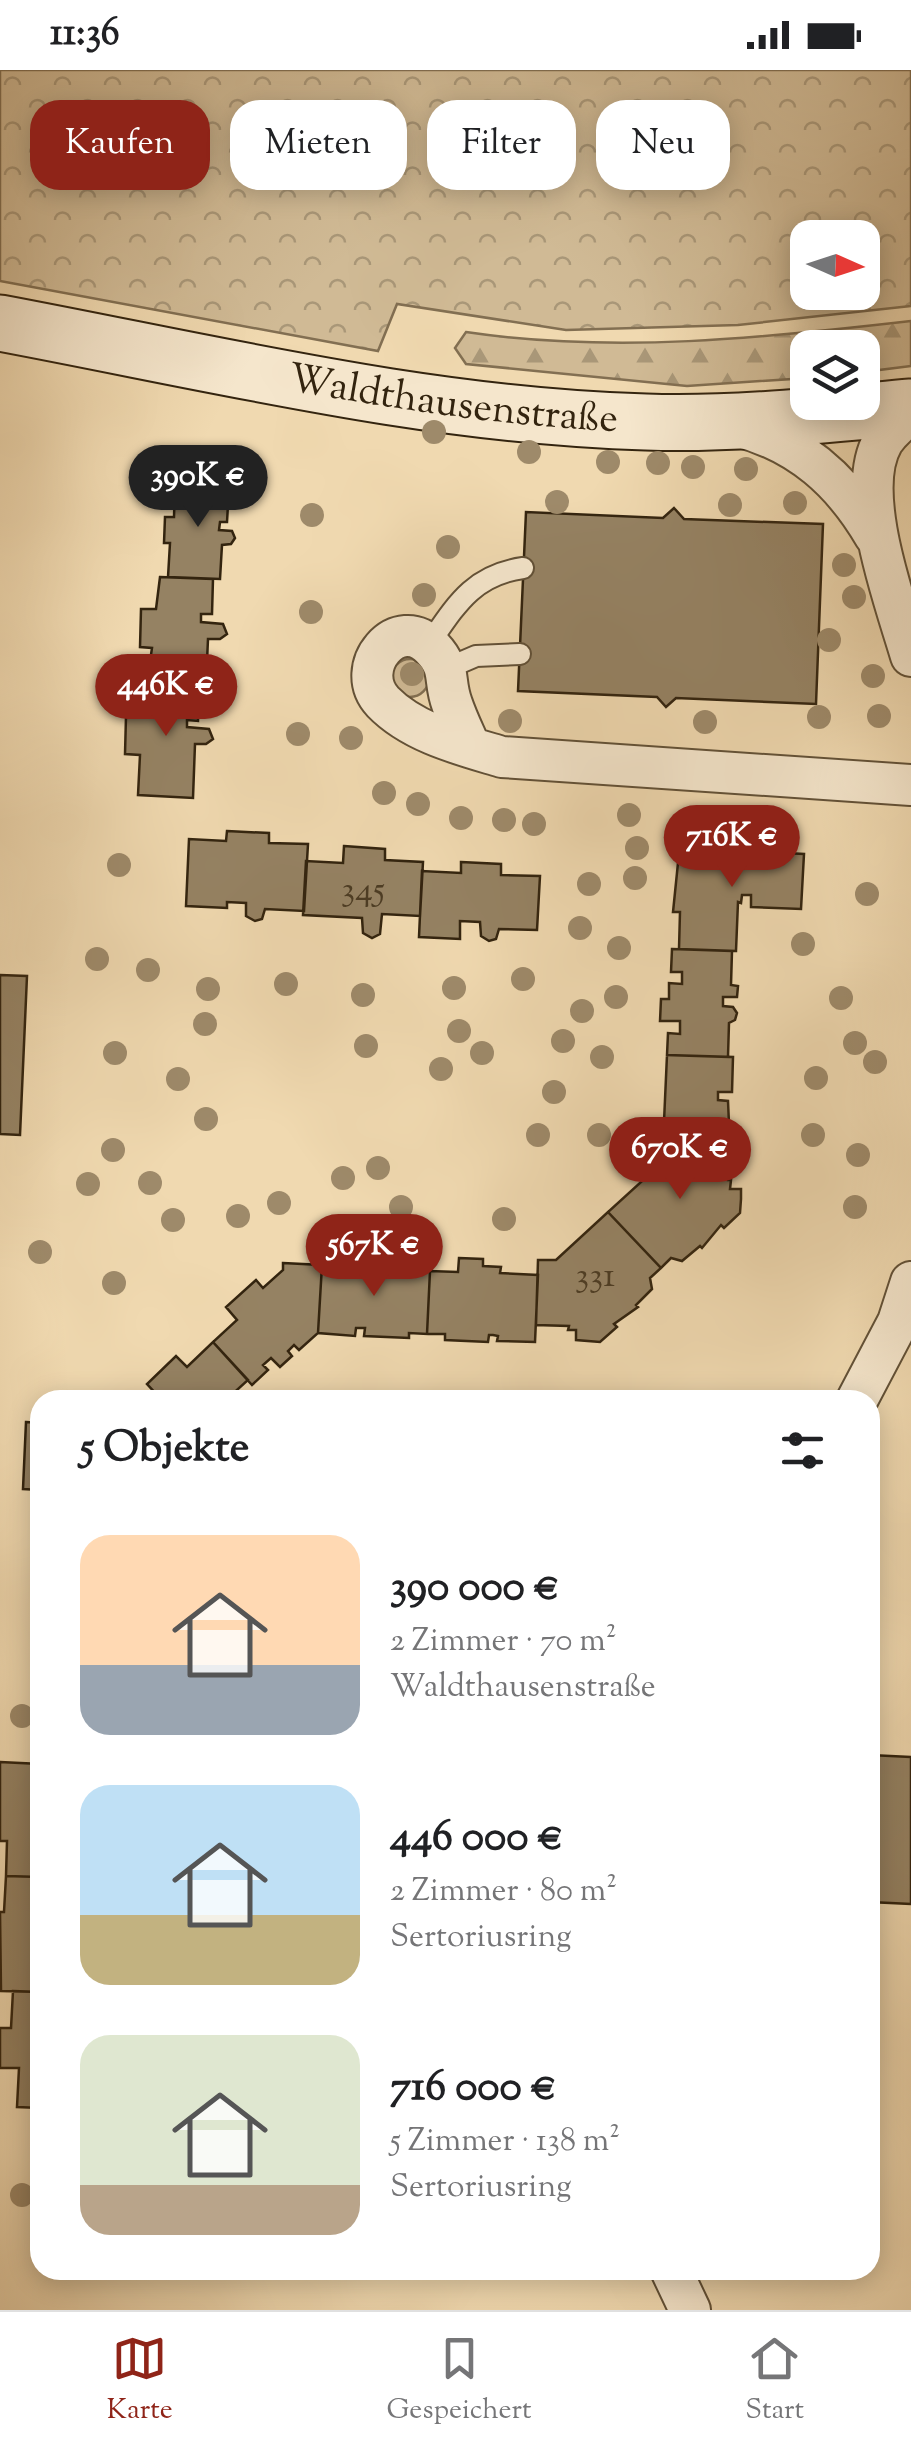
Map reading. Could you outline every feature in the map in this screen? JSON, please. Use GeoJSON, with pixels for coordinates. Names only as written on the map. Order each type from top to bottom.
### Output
{"type":"FeatureCollection","features":[{"type":"Feature","properties":{"kind":"street","name":"Waldthausenstraße"},"geometry":{"type":"LineString","coordinates":[[0,323],[486,411],[647,422],[718,422],[911,410]]}},
{"type":"Feature","properties":{"kind":"street"},"geometry":{"type":"LineString","coordinates":[[877,539],[876,466],[882,443],[911,410]]}},
{"type":"Feature","properties":{"kind":"street"},"geometry":{"type":"LineString","coordinates":[[718,422],[758,432],[796,449],[820,466],[856,504],[877,539],[911,656]]}},
{"type":"Feature","properties":{"kind":"street"},"geometry":{"type":"LineString","coordinates":[[470,747],[450,700],[438,656],[414,637],[392,638],[377,653],[372,677],[380,699],[406,722],[470,747],[502,757],[911,785]]}},
{"type":"Feature","properties":{"kind":"street"},"geometry":{"type":"LineString","coordinates":[[862,1390],[898,1322],[911,1282]]}},
{"type":"Feature","properties":{"kind":"street"},"geometry":{"type":"LineString","coordinates":[[676,2280],[690,2310]]}},
{"type":"Feature","properties":{"kind":"lane"},"geometry":{"type":"LineString","coordinates":[[520,654],[438,656],[466,594],[498,572],[523,568]]}},
{"type":"Feature","properties":{"kind":"green space"},"geometry":{"type":"Polygon","coordinates":[[[0,70],[911,70],[911,306],[880,309],[880,220],[790,220],[790,310],[875,310],[738,325],[566,330],[397,304],[378,351],[0,281],[0,70]]]}},
{"type":"Feature","properties":{"kind":"green space"},"geometry":{"type":"Polygon","coordinates":[[[911,321],[911,366],[880,370],[880,330],[828,330],[911,321]]]}},
{"type":"Feature","properties":{"kind":"green space"},"geometry":{"type":"Polygon","coordinates":[[[466,332],[577,342],[790,334],[790,379],[687,386],[466,364],[455,348],[466,332]]]}},
{"type":"Feature","properties":{"kind":"green space"},"geometry":{"type":"Polygon","coordinates":[[[410,659],[423,665],[429,678],[423,691],[410,697],[397,691],[391,678],[397,665],[410,659]]]}},
{"type":"Feature","properties":{"kind":"building"},"geometry":{"type":"Polygon","coordinates":[[[195,476],[213,477],[213,487],[229,487],[227,522],[220,522],[219,530],[232,531],[235,538],[231,544],[222,545],[220,579],[168,577],[170,543],[164,543],[165,517],[174,517],[175,483],[194,484],[195,476]]]}},
{"type":"Feature","properties":{"kind":"building"},"geometry":{"type":"Polygon","coordinates":[[[674,508],[684,519],[823,524],[816,704],[676,698],[666,707],[657,697],[518,691],[526,512],[663,518],[674,508]]]}},
{"type":"Feature","properties":{"kind":"building"},"geometry":{"type":"Polygon","coordinates":[[[160,577],[213,579],[212,614],[201,614],[201,622],[223,624],[227,634],[220,639],[208,639],[206,684],[147,682],[152,648],[140,647],[141,609],[156,609],[160,577]]]}},
{"type":"Feature","properties":{"kind":"building"},"geometry":{"type":"Polygon","coordinates":[[[146,682],[199,684],[198,721],[187,720],[187,727],[209,729],[213,739],[195,744],[193,798],[138,795],[140,755],[125,754],[126,716],[142,717],[146,682]]]}},
{"type":"Feature","properties":{"kind":"building"},"geometry":{"type":"Polygon","coordinates":[[[227,831],[269,833],[269,843],[308,844],[304,911],[265,909],[262,919],[255,921],[246,916],[246,903],[227,902],[227,908],[186,906],[189,839],[226,841],[227,831]]]}},
{"type":"Feature","properties":{"kind":"building"},"geometry":{"type":"Polygon","coordinates":[[[727,837],[765,838],[765,852],[804,854],[801,909],[751,907],[751,895],[742,895],[741,903],[738,902],[736,951],[679,949],[680,912],[673,912],[679,853],[726,855],[727,837]]]}},
{"type":"Feature","properties":{"kind":"building"},"geometry":{"type":"Polygon","coordinates":[[[344,846],[385,849],[385,860],[423,862],[420,916],[382,914],[380,934],[372,938],[363,933],[362,918],[303,915],[306,861],[343,863],[344,846]]]}},
{"type":"Feature","properties":{"kind":"building"},"geometry":{"type":"Polygon","coordinates":[[[461,862],[501,864],[501,875],[540,876],[537,930],[499,929],[496,939],[489,941],[481,936],[480,922],[460,921],[460,939],[419,937],[422,871],[461,873],[461,862]]]}},
{"type":"Feature","properties":{"kind":"building"},"geometry":{"type":"Polygon","coordinates":[[[672,949],[732,951],[731,985],[738,986],[737,997],[723,997],[723,1006],[733,1007],[737,1013],[729,1023],[728,1057],[667,1055],[668,1033],[680,1034],[680,1021],[660,1021],[661,999],[669,999],[669,983],[682,984],[682,972],[671,972],[672,949]]]}},
{"type":"Feature","properties":{"kind":"building"},"geometry":{"type":"Polygon","coordinates":[[[0,975],[27,976],[20,1135],[0,1134],[0,975]]]}},
{"type":"Feature","properties":{"kind":"building"},"geometry":{"type":"Polygon","coordinates":[[[667,1055],[733,1057],[732,1092],[718,1092],[718,1100],[728,1101],[730,1147],[663,1144],[667,1055]]]}},
{"type":"Feature","properties":{"kind":"building"},"geometry":{"type":"Polygon","coordinates":[[[663,1144],[730,1147],[728,1180],[730,1189],[741,1189],[741,1199],[740,1213],[724,1228],[721,1225],[702,1248],[682,1261],[671,1258],[661,1268],[608,1212],[662,1163],[663,1144]]]}},
{"type":"Feature","properties":{"kind":"building"},"geometry":{"type":"Polygon","coordinates":[[[608,1212],[661,1268],[650,1278],[652,1289],[600,1342],[576,1340],[576,1330],[568,1330],[569,1326],[536,1325],[538,1260],[556,1260],[608,1212]]]}},
{"type":"Feature","properties":{"kind":"building"},"geometry":{"type":"Polygon","coordinates":[[[378,1255],[400,1255],[400,1269],[430,1271],[427,1334],[409,1333],[409,1338],[364,1336],[365,1328],[356,1328],[355,1336],[318,1333],[322,1265],[359,1267],[359,1260],[378,1261],[378,1255]]]}},
{"type":"Feature","properties":{"kind":"building"},"geometry":{"type":"Polygon","coordinates":[[[459,1258],[483,1259],[483,1266],[501,1267],[500,1273],[538,1275],[535,1342],[497,1341],[498,1336],[493,1335],[489,1335],[488,1342],[445,1340],[445,1334],[427,1334],[430,1271],[458,1272],[459,1258]]]}},
{"type":"Feature","properties":{"kind":"building"},"geometry":{"type":"Polygon","coordinates":[[[283,1263],[322,1265],[318,1333],[299,1350],[294,1345],[288,1351],[292,1356],[280,1367],[271,1358],[263,1365],[268,1370],[252,1385],[213,1342],[237,1320],[226,1307],[256,1280],[263,1288],[283,1270],[283,1263]]]}},
{"type":"Feature","properties":{"kind":"building"},"geometry":{"type":"Polygon","coordinates":[[[213,1342],[248,1380],[237,1390],[152,1390],[147,1384],[176,1356],[187,1367],[213,1342]]]}},
{"type":"Feature","properties":{"kind":"building"},"geometry":{"type":"Polygon","coordinates":[[[26,1422],[30,1422],[30,1489],[23,1489],[26,1422]]]}},
{"type":"Feature","properties":{"kind":"building"},"geometry":{"type":"Polygon","coordinates":[[[880,1755],[911,1757],[911,1904],[880,1902],[880,1755]]]}},
{"type":"Feature","properties":{"kind":"building"},"geometry":{"type":"Polygon","coordinates":[[[0,1762],[30,1764],[30,1877],[6,1876],[7,1841],[0,1841],[0,1762]]]}},
{"type":"Feature","properties":{"kind":"building"},"geometry":{"type":"Polygon","coordinates":[[[6,1876],[30,1877],[30,1992],[1,1991],[0,1912],[4,1912],[6,1876]]]}},
{"type":"Feature","properties":{"kind":"building"},"geometry":{"type":"Polygon","coordinates":[[[13,1991],[30,1992],[30,2108],[17,2107],[19,2068],[0,2068],[0,2028],[11,2028],[13,1991]]]}}]}
